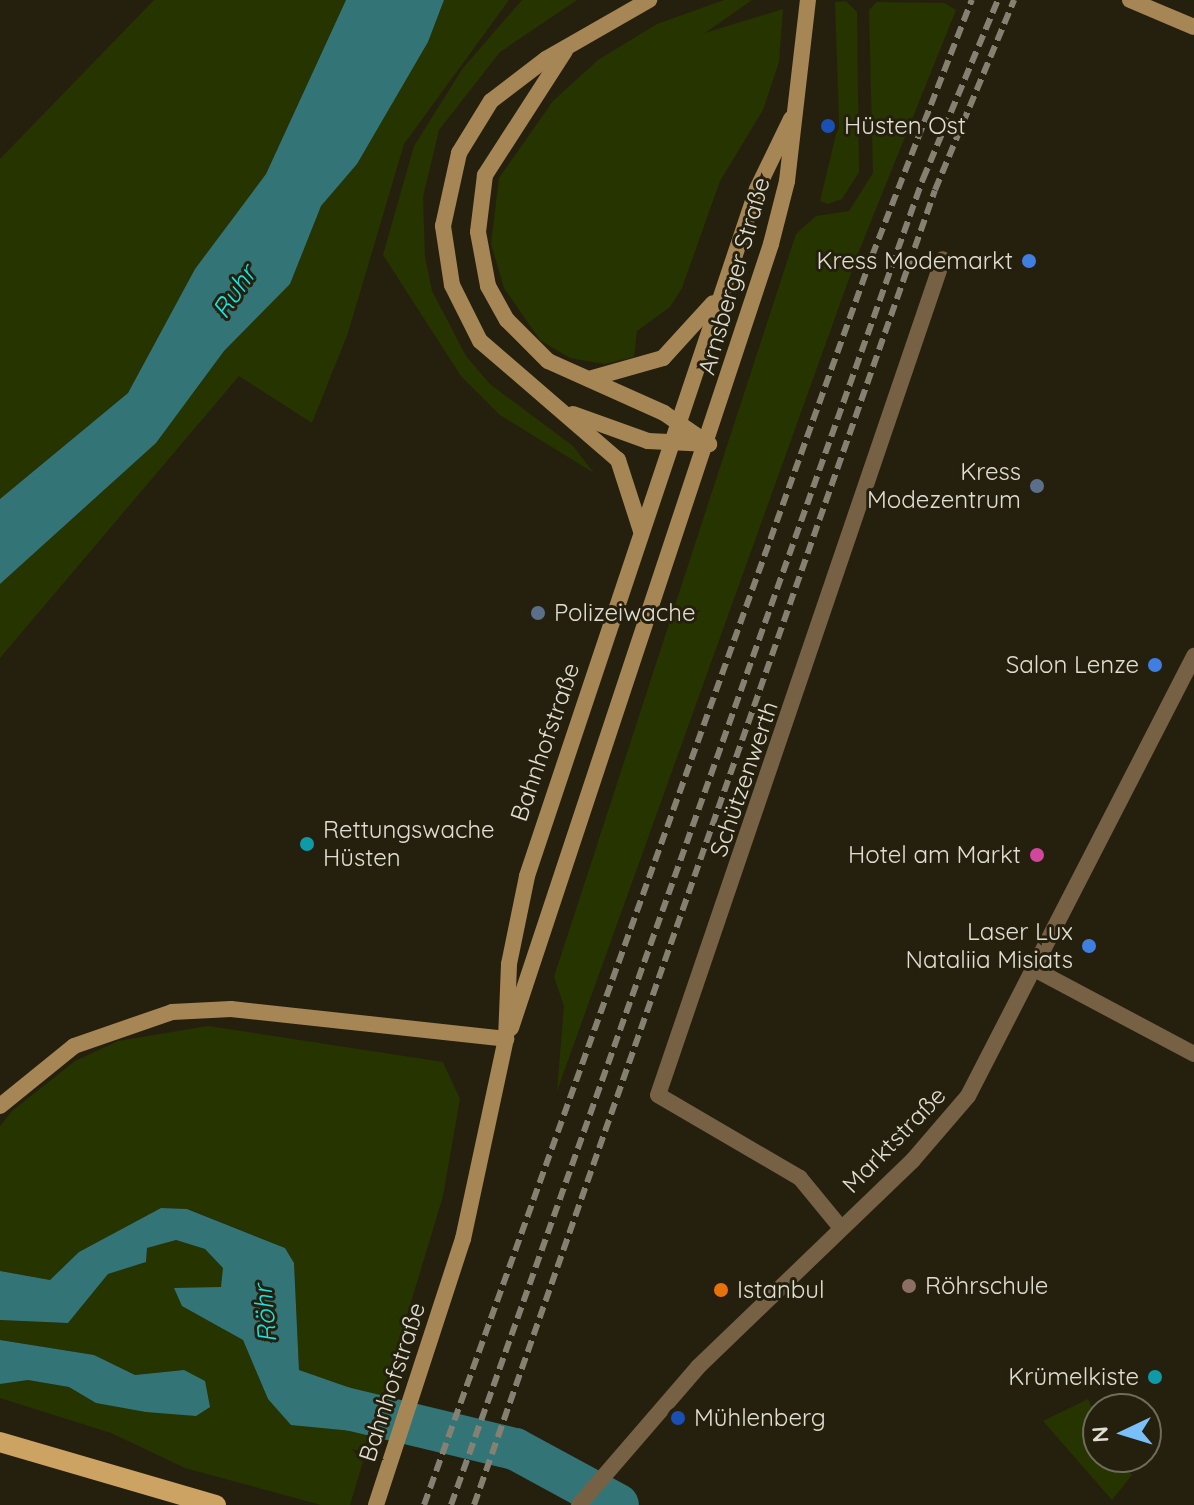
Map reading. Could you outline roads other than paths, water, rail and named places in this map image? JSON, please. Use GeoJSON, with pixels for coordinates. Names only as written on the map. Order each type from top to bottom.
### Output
{"type":"FeatureCollection","features":[{"type":"Feature","properties":{"kind":"main road"},"geometry":{"type":"LineString","coordinates":[[0,1442],[216,1505]]}},
{"type":"Feature","properties":{"kind":"street"},"geometry":{"type":"LineString","coordinates":[[642,536],[618,460],[503,368],[471,328],[452,285],[443,226],[453,170],[478,119],[511,82],[649,0]]}},
{"type":"Feature","properties":{"kind":"street","name":"Arnsberger Straße"},"geometry":{"type":"LineString","coordinates":[[709,444],[783,202],[808,0]]}},
{"type":"Feature","properties":{"kind":"street"},"geometry":{"type":"LineString","coordinates":[[1130,0],[1194,27]]}},
{"type":"Feature","properties":{"kind":"street"},"geometry":{"type":"LineString","coordinates":[[569,46],[493,159],[479,207],[478,247],[507,320],[548,361],[680,423],[709,444]]}},
{"type":"Feature","properties":{"kind":"street","name":"Arnsberger Straße"},"geometry":{"type":"LineString","coordinates":[[680,423],[767,163],[791,119]]}},
{"type":"Feature","properties":{"kind":"street","name":"Schützenwerth"},"geometry":{"type":"LineString","coordinates":[[841,1228],[800,1178],[658,1095],[943,259]]}},
{"type":"Feature","properties":{"kind":"street","name":"Arnsberger Straße"},"geometry":{"type":"LineString","coordinates":[[584,379],[663,358],[723,289]]}},
{"type":"Feature","properties":{"kind":"street"},"geometry":{"type":"LineString","coordinates":[[556,408],[673,446],[709,444]]}},
{"type":"Feature","properties":{"kind":"street","name":"Bahnhofstraße"},"geometry":{"type":"LineString","coordinates":[[376,1505],[422,1373],[463,1239],[506,1039],[509,964],[527,876],[680,423]]}},
{"type":"Feature","properties":{"kind":"street","name":"Bahnhofstraße"},"geometry":{"type":"LineString","coordinates":[[506,1039],[533,976],[709,444]]}},
{"type":"Feature","properties":{"kind":"street","name":"Marktstraße"},"geometry":{"type":"LineString","coordinates":[[579,1505],[623,1450],[968,1096],[1036,970],[1194,656]]}},
{"type":"Feature","properties":{"kind":"street"},"geometry":{"type":"LineString","coordinates":[[1036,970],[1194,1054]]}},
{"type":"Feature","properties":{"kind":"street"},"geometry":{"type":"LineString","coordinates":[[0,1106],[74,1046],[172,1012],[231,1009],[506,1039]]}},
{"type":"Feature","properties":{"kind":"water","name":"Ruhr"},"geometry":{"type":"Polygon","coordinates":[[[346,0],[444,0],[428,42],[357,164],[321,206],[290,284],[224,351],[156,443],[0,584],[0,499],[128,393],[195,269],[266,174],[346,0]]]}},
{"type":"Feature","properties":{"kind":"water"},"geometry":{"type":"Polygon","coordinates":[[[161,1208],[187,1209],[285,1248],[294,1263],[299,1370],[379,1398],[363,1432],[291,1425],[268,1399],[243,1340],[182,1306],[174,1288],[221,1287],[223,1268],[205,1249],[176,1240],[147,1248],[146,1262],[108,1274],[68,1323],[0,1320],[0,1271],[50,1280],[79,1252],[161,1208]]]}},
{"type":"Feature","properties":{"kind":"water"},"geometry":{"type":"Polygon","coordinates":[[[0,1340],[94,1355],[135,1375],[184,1370],[205,1381],[210,1407],[196,1416],[146,1412],[96,1403],[69,1387],[28,1380],[0,1384],[0,1340]]]}},
{"type":"Feature","properties":{"kind":"waterway","name":"Röhr"},"geometry":{"type":"LineString","coordinates":[[315,1401],[515,1449],[618,1505]]}},
{"type":"Feature","properties":{"kind":"railway"},"geometry":{"type":"LineString","coordinates":[[424,1505],[872,256],[972,0]]}},
{"type":"Feature","properties":{"kind":"railway"},"geometry":{"type":"LineString","coordinates":[[451,1505],[923,179],[998,0]]}},
{"type":"Feature","properties":{"kind":"railway"},"geometry":{"type":"LineString","coordinates":[[474,1505],[935,190],[1014,0]]}},
{"type":"Feature","properties":{"kind":"place","name":"Hüsten Ost"},"geometry":{"type":"Point","coordinates":[828,126]}},
{"type":"Feature","properties":{"kind":"place","name":"Kress Modemarkt"},"geometry":{"type":"Point","coordinates":[1029,261]}},
{"type":"Feature","properties":{"kind":"place","name":"Kress Modezentrum"},"geometry":{"type":"Point","coordinates":[1037,486]}},
{"type":"Feature","properties":{"kind":"place","name":"Polizeiwache"},"geometry":{"type":"Point","coordinates":[538,613]}},
{"type":"Feature","properties":{"kind":"place","name":"Salon Lenze"},"geometry":{"type":"Point","coordinates":[1155,665]}},
{"type":"Feature","properties":{"kind":"place","name":"Rettungswache Hüsten"},"geometry":{"type":"Point","coordinates":[307,844]}},
{"type":"Feature","properties":{"kind":"place","name":"Hotel am Markt"},"geometry":{"type":"Point","coordinates":[1037,855]}},
{"type":"Feature","properties":{"kind":"place","name":"Laser Lux Nataliia Misiats"},"geometry":{"type":"Point","coordinates":[1089,946]}},
{"type":"Feature","properties":{"kind":"place","name":"Röhrschule"},"geometry":{"type":"Point","coordinates":[909,1286]}},
{"type":"Feature","properties":{"kind":"place","name":"Istanbul"},"geometry":{"type":"Point","coordinates":[721,1290]}},
{"type":"Feature","properties":{"kind":"place","name":"Krümelkiste"},"geometry":{"type":"Point","coordinates":[1155,1377]}},
{"type":"Feature","properties":{"kind":"place","name":"Mühlenberg"},"geometry":{"type":"Point","coordinates":[678,1418]}}]}
